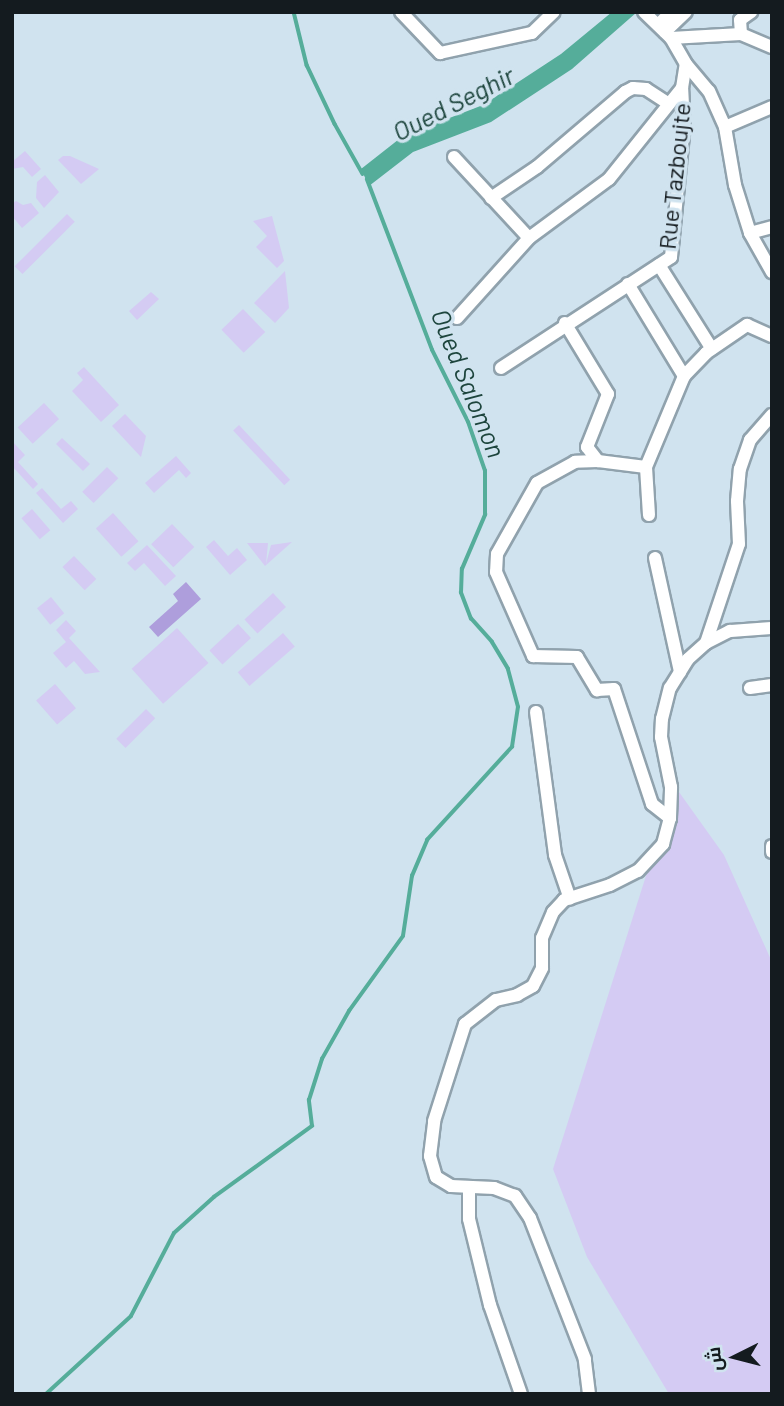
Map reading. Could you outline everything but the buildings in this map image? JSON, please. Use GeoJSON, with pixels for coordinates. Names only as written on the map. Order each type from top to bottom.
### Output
{"type":"FeatureCollection","features":[{"type":"Feature","properties":{"kind":"street"},"geometry":{"type":"LineString","coordinates":[[401,12],[440,53],[532,33],[554,12]]}},
{"type":"Feature","properties":{"kind":"street"},"geometry":{"type":"LineString","coordinates":[[662,21],[686,12]]}},
{"type":"Feature","properties":{"kind":"street"},"geometry":{"type":"LineString","coordinates":[[741,34],[740,20],[751,12]]}},
{"type":"Feature","properties":{"kind":"street"},"geometry":{"type":"LineString","coordinates":[[662,21],[741,34],[772,47]]}},
{"type":"Feature","properties":{"kind":"street"},"geometry":{"type":"LineString","coordinates":[[662,21],[686,64],[709,91],[724,127],[735,185],[750,233],[772,272]]}},
{"type":"Feature","properties":{"kind":"street","name":"Rue Tazboujte"},"geometry":{"type":"LineString","coordinates":[[501,368],[565,323],[671,257],[684,124],[682,88],[686,64]]}},
{"type":"Feature","properties":{"kind":"street"},"geometry":{"type":"LineString","coordinates":[[491,198],[537,167],[625,92],[633,88],[646,89],[669,104]]}},
{"type":"Feature","properties":{"kind":"street"},"geometry":{"type":"LineString","coordinates":[[457,318],[529,238],[609,179],[682,88]]}},
{"type":"Feature","properties":{"kind":"street"},"geometry":{"type":"LineString","coordinates":[[724,127],[772,107]]}},
{"type":"Feature","properties":{"kind":"street"},"geometry":{"type":"LineString","coordinates":[[454,157],[529,238]]}},
{"type":"Feature","properties":{"kind":"street"},"geometry":{"type":"LineString","coordinates":[[750,233],[772,228]]}},
{"type":"Feature","properties":{"kind":"street"},"geometry":{"type":"LineString","coordinates":[[659,265],[712,349]]}},
{"type":"Feature","properties":{"kind":"street"},"geometry":{"type":"LineString","coordinates":[[628,284],[684,376]]}},
{"type":"Feature","properties":{"kind":"street"},"geometry":{"type":"LineString","coordinates":[[565,323],[608,394],[587,447],[575,462],[537,483],[497,554],[496,572],[533,656],[578,657],[597,690],[614,689],[639,774],[652,804],[670,818]]}},
{"type":"Feature","properties":{"kind":"street"},"geometry":{"type":"LineString","coordinates":[[649,515],[646,467],[684,376],[712,349],[747,325],[772,336]]}},
{"type":"Feature","properties":{"kind":"street"},"geometry":{"type":"LineString","coordinates":[[706,643],[739,544],[737,501],[740,469],[750,440],[772,415]]}},
{"type":"Feature","properties":{"kind":"street"},"geometry":{"type":"LineString","coordinates":[[587,447],[598,461]]}},
{"type":"Feature","properties":{"kind":"street"},"geometry":{"type":"LineString","coordinates":[[575,462],[598,461],[646,467]]}},
{"type":"Feature","properties":{"kind":"street"},"geometry":{"type":"LineString","coordinates":[[655,558],[680,672]]}},
{"type":"Feature","properties":{"kind":"street"},"geometry":{"type":"LineString","coordinates":[[589,1394],[585,1359],[567,1319],[530,1218],[515,1196],[494,1188],[451,1186],[436,1177],[430,1156],[434,1121],[465,1024],[480,1010],[533,986],[542,968],[542,938],[553,912],[570,899],[638,871],[663,844],[670,818],[671,787],[661,737],[662,719],[670,688],[688,659],[706,643],[730,631],[772,628]]}},
{"type":"Feature","properties":{"kind":"street"},"geometry":{"type":"LineString","coordinates":[[750,688],[772,685]]}},
{"type":"Feature","properties":{"kind":"street"},"geometry":{"type":"LineString","coordinates":[[536,712],[555,855],[570,899]]}},
{"type":"Feature","properties":{"kind":"street"},"geometry":{"type":"LineString","coordinates":[[772,846],[772,852]]}},
{"type":"Feature","properties":{"kind":"street"},"geometry":{"type":"LineString","coordinates":[[469,1187],[469,1219],[490,1306],[521,1394]]}},
{"type":"Feature","properties":{"kind":"shaded area"},"geometry":{"type":"Polygon","coordinates":[[[612,12],[637,12],[572,69],[491,122],[413,152],[369,186],[361,169],[403,136],[483,105],[561,54],[612,12]]]}},
{"type":"Feature","properties":{"kind":"shaded area"},"geometry":{"type":"Polygon","coordinates":[[[25,151],[41,169],[32,177],[23,167],[12,169],[12,162],[25,151]]]}},
{"type":"Feature","properties":{"kind":"shaded area"},"geometry":{"type":"Polygon","coordinates":[[[63,156],[70,156],[99,169],[81,184],[58,160],[63,156]]]}},
{"type":"Feature","properties":{"kind":"shaded area"},"geometry":{"type":"Polygon","coordinates":[[[45,175],[59,192],[44,208],[36,198],[37,182],[45,175]]]}},
{"type":"Feature","properties":{"kind":"shaded area"},"geometry":{"type":"Polygon","coordinates":[[[16,201],[23,205],[31,203],[39,213],[22,228],[12,216],[12,204],[16,201]]]}},
{"type":"Feature","properties":{"kind":"shaded area"},"geometry":{"type":"Polygon","coordinates":[[[67,214],[75,222],[22,274],[15,266],[67,214]]]}},
{"type":"Feature","properties":{"kind":"shaded area"},"geometry":{"type":"Polygon","coordinates":[[[272,216],[284,261],[277,268],[256,247],[267,236],[253,221],[272,216]]]}},
{"type":"Feature","properties":{"kind":"shaded area"},"geometry":{"type":"Polygon","coordinates":[[[285,271],[289,308],[275,323],[254,303],[285,271]]]}},
{"type":"Feature","properties":{"kind":"shaded area"},"geometry":{"type":"Polygon","coordinates":[[[151,292],[159,299],[137,320],[129,311],[151,292]]]}},
{"type":"Feature","properties":{"kind":"shaded area"},"geometry":{"type":"Polygon","coordinates":[[[243,309],[265,332],[244,353],[221,330],[243,309]]]}},
{"type":"Feature","properties":{"kind":"shaded area"},"geometry":{"type":"Polygon","coordinates":[[[84,367],[119,405],[101,422],[72,391],[83,380],[77,373],[84,367]]]}},
{"type":"Feature","properties":{"kind":"shaded area"},"geometry":{"type":"Polygon","coordinates":[[[44,403],[59,419],[33,444],[18,428],[44,403]]]}},
{"type":"Feature","properties":{"kind":"shaded area"},"geometry":{"type":"Polygon","coordinates":[[[125,414],[146,436],[141,457],[112,426],[125,414]]]}},
{"type":"Feature","properties":{"kind":"shaded area"},"geometry":{"type":"Polygon","coordinates":[[[239,425],[290,480],[284,485],[233,430],[239,425]]]}},
{"type":"Feature","properties":{"kind":"shaded area"},"geometry":{"type":"Polygon","coordinates":[[[62,438],[90,464],[83,471],[56,444],[62,438]]]}},
{"type":"Feature","properties":{"kind":"shaded area"},"geometry":{"type":"Polygon","coordinates":[[[12,441],[25,455],[18,462],[38,484],[33,489],[12,466],[12,441]]]}},
{"type":"Feature","properties":{"kind":"shaded area"},"geometry":{"type":"Polygon","coordinates":[[[176,456],[191,473],[186,478],[179,470],[154,493],[145,483],[176,456]]]}},
{"type":"Feature","properties":{"kind":"shaded area"},"geometry":{"type":"Polygon","coordinates":[[[107,467],[118,478],[94,503],[82,492],[107,467]]]}},
{"type":"Feature","properties":{"kind":"shaded area"},"geometry":{"type":"Polygon","coordinates":[[[42,488],[61,509],[71,501],[78,509],[63,523],[36,493],[42,488]]]}},
{"type":"Feature","properties":{"kind":"shaded area"},"geometry":{"type":"Polygon","coordinates":[[[32,509],[50,530],[40,539],[21,518],[32,509]]]}},
{"type":"Feature","properties":{"kind":"shaded area"},"geometry":{"type":"Polygon","coordinates":[[[113,513],[138,541],[121,557],[96,528],[113,513]]]}},
{"type":"Feature","properties":{"kind":"shaded area"},"geometry":{"type":"Polygon","coordinates":[[[172,524],[194,547],[173,567],[151,544],[172,524]]]}},
{"type":"Feature","properties":{"kind":"shaded area"},"geometry":{"type":"Polygon","coordinates":[[[214,540],[228,556],[237,548],[247,560],[230,575],[206,547],[214,540]]]}},
{"type":"Feature","properties":{"kind":"shaded area"},"geometry":{"type":"Polygon","coordinates":[[[292,542],[265,566],[247,543],[268,543],[266,564],[271,545],[292,542]]]}},
{"type":"Feature","properties":{"kind":"shaded area"},"geometry":{"type":"Polygon","coordinates":[[[147,545],[176,576],[165,586],[144,563],[135,571],[127,563],[147,545]]]}},
{"type":"Feature","properties":{"kind":"shaded area"},"geometry":{"type":"Polygon","coordinates":[[[74,556],[96,579],[85,590],[62,567],[74,556]]]}},
{"type":"Feature","properties":{"kind":"shaded area"},"geometry":{"type":"Polygon","coordinates":[[[186,582],[201,599],[158,637],[149,627],[178,601],[173,594],[186,582]]]}},
{"type":"Feature","properties":{"kind":"shaded area"},"geometry":{"type":"Polygon","coordinates":[[[273,593],[286,607],[257,633],[244,620],[273,593]]]}},
{"type":"Feature","properties":{"kind":"shaded area"},"geometry":{"type":"Polygon","coordinates":[[[51,597],[64,613],[50,625],[37,608],[51,597]]]}},
{"type":"Feature","properties":{"kind":"shaded area"},"geometry":{"type":"Polygon","coordinates":[[[66,620],[76,631],[69,638],[100,672],[85,674],[74,661],[66,668],[53,653],[66,642],[56,630],[66,620]]]}},
{"type":"Feature","properties":{"kind":"shaded area"},"geometry":{"type":"Polygon","coordinates":[[[238,624],[251,638],[222,664],[209,651],[238,624]]]}},
{"type":"Feature","properties":{"kind":"shaded area"},"geometry":{"type":"Polygon","coordinates":[[[177,628],[208,663],[163,704],[132,669],[177,628]]]}},
{"type":"Feature","properties":{"kind":"shaded area"},"geometry":{"type":"Polygon","coordinates":[[[283,633],[295,647],[250,686],[238,672],[283,633]]]}},
{"type":"Feature","properties":{"kind":"shaded area"},"geometry":{"type":"Polygon","coordinates":[[[55,684],[76,708],[57,725],[36,700],[55,684]]]}},
{"type":"Feature","properties":{"kind":"shaded area"},"geometry":{"type":"Polygon","coordinates":[[[146,709],[155,718],[125,748],[116,739],[146,709]]]}},
{"type":"Feature","properties":{"kind":"shaded area"},"geometry":{"type":"Polygon","coordinates":[[[669,778],[724,855],[772,962],[772,1394],[669,1394],[587,1257],[553,1169],[651,860],[663,844],[669,778]]]}},
{"type":"Feature","properties":{"kind":"waterway","name":"Oued Salomon"},"geometry":{"type":"LineString","coordinates":[[294,12],[307,65],[363,174]]}},
{"type":"Feature","properties":{"kind":"waterway","name":"Oued Salomon"},"geometry":{"type":"LineString","coordinates":[[46,1394],[131,1316],[174,1233],[214,1197],[312,1126],[309,1100],[322,1059],[349,1011],[403,936],[412,876],[427,840],[512,747],[518,707],[508,669],[492,642],[471,619],[461,593],[462,569],[485,515],[485,471],[468,422],[432,350],[367,180]]}},
{"type":"Feature","properties":{"kind":"water label","name":"Oued Seghir"},"geometry":{"type":"Point","coordinates":[453,103]}}]}
